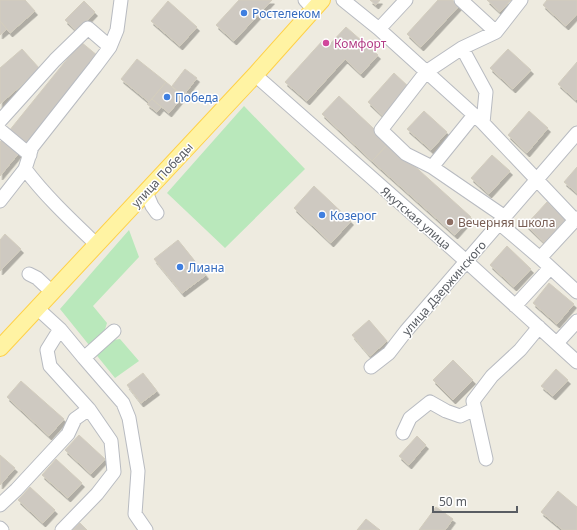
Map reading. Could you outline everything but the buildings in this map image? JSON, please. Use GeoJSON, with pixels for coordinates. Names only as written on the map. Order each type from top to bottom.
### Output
{"type":"FeatureCollection","features":[{"type":"Feature","properties":{"kind":"main road","name":"улица Победы"},"geometry":{"type":"LineString","coordinates":[[0,348],[255,75],[314,3]]}},
{"type":"Feature","properties":{"kind":"street"},"geometry":{"type":"LineString","coordinates":[[0,201],[26,169],[32,147],[110,47],[117,30],[121,0]]}},
{"type":"Feature","properties":{"kind":"street"},"geometry":{"type":"LineString","coordinates":[[343,0],[379,29],[478,119],[576,219],[540,258]]}},
{"type":"Feature","properties":{"kind":"street"},"geometry":{"type":"LineString","coordinates":[[379,29],[406,0]]}},
{"type":"Feature","properties":{"kind":"street"},"geometry":{"type":"LineString","coordinates":[[461,0],[496,32]]}},
{"type":"Feature","properties":{"kind":"street"},"geometry":{"type":"LineString","coordinates":[[521,0],[496,32],[462,48],[426,72],[381,130],[406,154],[432,167],[502,220],[550,268],[577,292]]}},
{"type":"Feature","properties":{"kind":"street"},"geometry":{"type":"LineString","coordinates":[[0,121],[55,60],[88,28],[110,47]]}},
{"type":"Feature","properties":{"kind":"street"},"geometry":{"type":"LineString","coordinates":[[432,167],[478,119],[486,92],[462,48]]}},
{"type":"Feature","properties":{"kind":"street","name":"Якутская улица"},"geometry":{"type":"LineString","coordinates":[[255,75],[466,261],[577,362]]}},
{"type":"Feature","properties":{"kind":"street"},"geometry":{"type":"LineString","coordinates":[[0,130],[30,155]]}},
{"type":"Feature","properties":{"kind":"street","name":"улица Дзержинского"},"geometry":{"type":"LineString","coordinates":[[371,367],[389,353],[406,330],[577,135]]}},
{"type":"Feature","properties":{"kind":"street"},"geometry":{"type":"LineString","coordinates":[[26,169],[62,212],[96,245]]}},
{"type":"Feature","properties":{"kind":"street"},"geometry":{"type":"LineString","coordinates":[[146,192],[157,213]]}},
{"type":"Feature","properties":{"kind":"street"},"geometry":{"type":"LineString","coordinates":[[515,306],[550,268]]}},
{"type":"Feature","properties":{"kind":"street"},"geometry":{"type":"LineString","coordinates":[[29,274],[37,278],[52,292]]}},
{"type":"Feature","properties":{"kind":"street"},"geometry":{"type":"LineString","coordinates":[[37,308],[60,328],[123,403],[129,418],[138,471],[135,514],[146,530]]}},
{"type":"Feature","properties":{"kind":"street"},"geometry":{"type":"LineString","coordinates":[[557,343],[577,321]]}},
{"type":"Feature","properties":{"kind":"street"},"geometry":{"type":"LineString","coordinates":[[486,459],[473,401],[492,376],[520,350],[539,327]]}},
{"type":"Feature","properties":{"kind":"street"},"geometry":{"type":"LineString","coordinates":[[60,328],[47,350],[50,366],[89,409],[111,441],[114,472],[97,494],[62,530]]}},
{"type":"Feature","properties":{"kind":"street"},"geometry":{"type":"LineString","coordinates":[[84,358],[114,331]]}},
{"type":"Feature","properties":{"kind":"street"},"geometry":{"type":"LineString","coordinates":[[403,433],[410,418],[430,402],[446,411],[460,416],[475,409]]}},
{"type":"Feature","properties":{"kind":"street"},"geometry":{"type":"LineString","coordinates":[[0,505],[68,434],[75,419],[89,409]]}},
{"type":"Feature","properties":{"kind":"green space"},"geometry":{"type":"Polygon","coordinates":[[[244,106],[305,169],[225,248],[167,193],[244,106]]]}},
{"type":"Feature","properties":{"kind":"green space"},"geometry":{"type":"Polygon","coordinates":[[[129,230],[139,257],[93,306],[107,323],[103,336],[89,345],[60,309],[129,230]]]}},
{"type":"Feature","properties":{"kind":"green space"},"geometry":{"type":"Polygon","coordinates":[[[120,339],[139,361],[115,378],[94,352],[107,341],[120,339]]]}},
{"type":"Feature","properties":{"kind":"place","name":"Ростелеком"},"geometry":{"type":"Point","coordinates":[244,13]}},
{"type":"Feature","properties":{"kind":"place","name":"Комфорт"},"geometry":{"type":"Point","coordinates":[326,43]}},
{"type":"Feature","properties":{"kind":"place","name":"Победа"},"geometry":{"type":"Point","coordinates":[167,97]}},
{"type":"Feature","properties":{"kind":"place","name":"Козерог"},"geometry":{"type":"Point","coordinates":[322,215]}},
{"type":"Feature","properties":{"kind":"place","name":"Вечерняя школа"},"geometry":{"type":"Point","coordinates":[450,222]}},
{"type":"Feature","properties":{"kind":"place","name":"Лиана"},"geometry":{"type":"Point","coordinates":[180,267]}}]}
